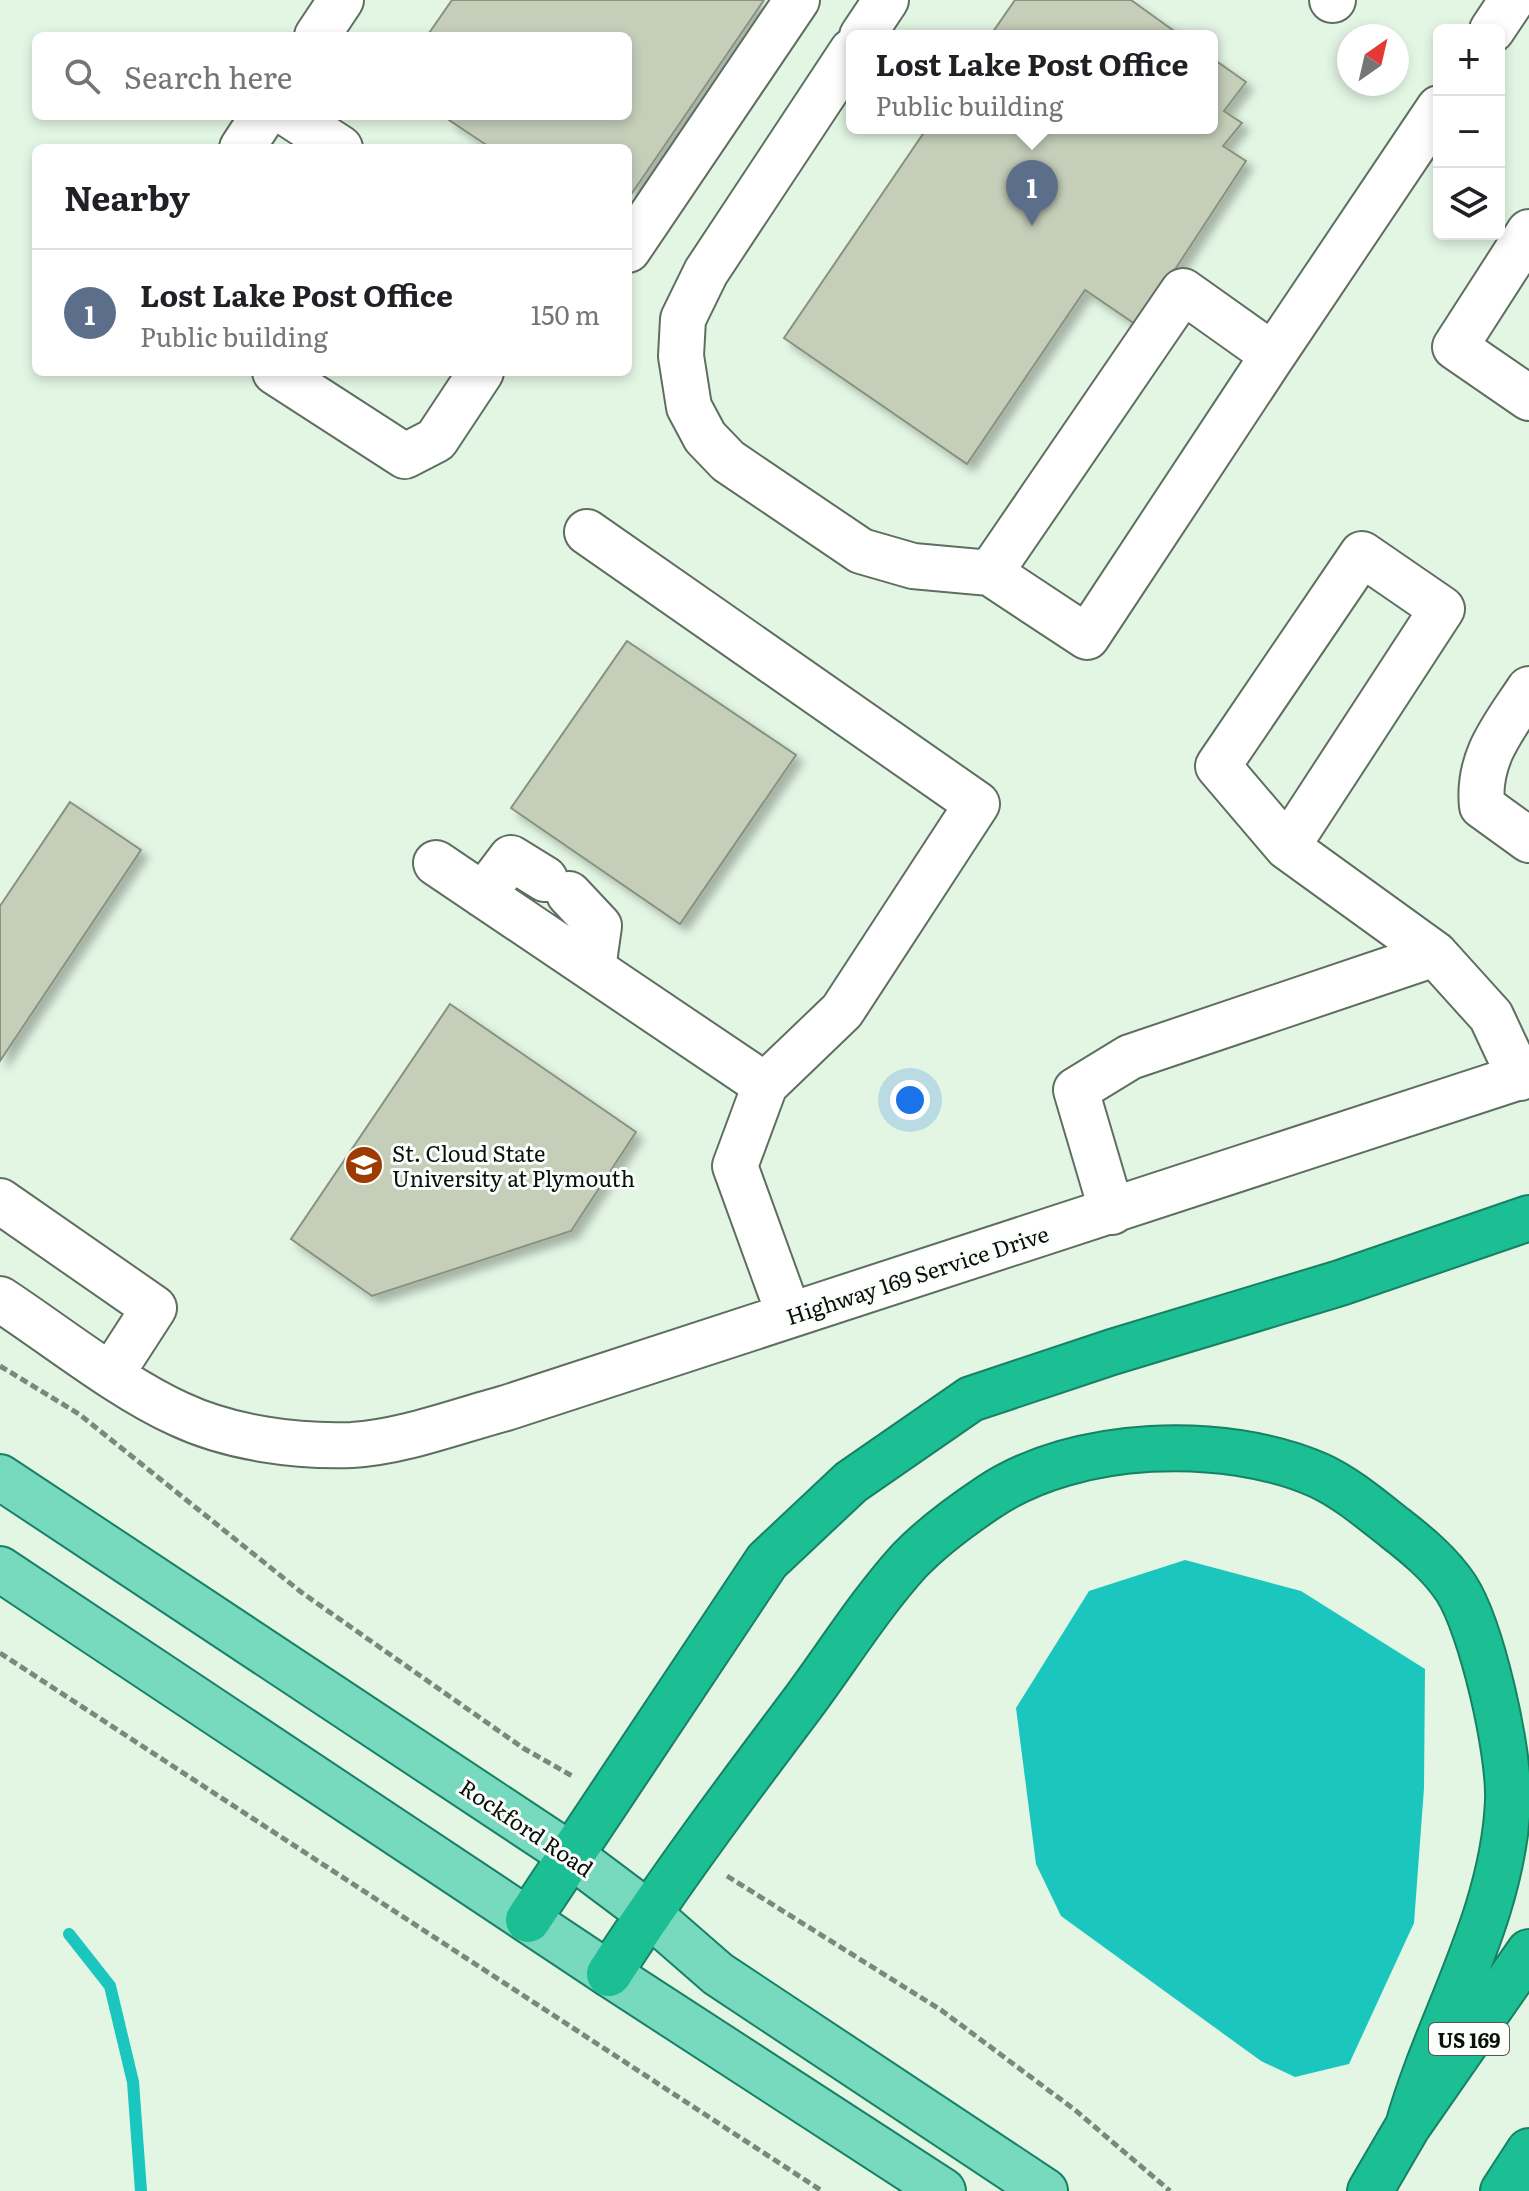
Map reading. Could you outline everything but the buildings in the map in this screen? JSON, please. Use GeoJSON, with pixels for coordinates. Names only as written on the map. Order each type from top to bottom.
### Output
{"type":"FeatureCollection","features":[{"type":"Feature","properties":{"kind":"highway"},"geometry":{"type":"LineString","coordinates":[[528,1920],[767,1561],[851,1482],[971,1399],[1112,1352],[1340,1283],[1529,1218]]}},
{"type":"Feature","properties":{"kind":"highway"},"geometry":{"type":"LineString","coordinates":[[609,1974],[689,1853],[910,1560],[958,1519],[994,1494],[1034,1473],[1116,1452],[1217,1450],[1319,1475],[1422,1549],[1455,1586],[1472,1618],[1497,1726],[1508,1798],[1496,1881],[1470,1964],[1420,2084],[1408,2126]]}},
{"type":"Feature","properties":{"kind":"highway","name":"US 169"},"geometry":{"type":"LineString","coordinates":[[1370,2191],[1408,2126],[1529,1952]]}},
{"type":"Feature","properties":{"kind":"highway"},"geometry":{"type":"LineString","coordinates":[[1503,2191],[1529,2151]]}},
{"type":"Feature","properties":{"kind":"main road","name":"Rockford Road"},"geometry":{"type":"LineString","coordinates":[[0,1477],[572,1856],[648,1913],[718,1974],[1045,2191]]}},
{"type":"Feature","properties":{"kind":"main road"},"geometry":{"type":"LineString","coordinates":[[0,1569],[609,1974],[943,2191]]}},
{"type":"Feature","properties":{"kind":"street"},"geometry":{"type":"LineString","coordinates":[[320,32],[341,0]]}},
{"type":"Feature","properties":{"kind":"street"},"geometry":{"type":"LineString","coordinates":[[632,244],[797,0]]}},
{"type":"Feature","properties":{"kind":"street"},"geometry":{"type":"LineString","coordinates":[[866,30],[886,0]]}},
{"type":"Feature","properties":{"kind":"street"},"geometry":{"type":"LineString","coordinates":[[1496,24],[1512,0]]}},
{"type":"Feature","properties":{"kind":"street"},"geometry":{"type":"LineString","coordinates":[[846,60],[706,272],[683,319],[681,356],[689,407],[705,437],[728,461],[861,551],[913,566],[990,573],[1087,637],[1433,117]]}},
{"type":"Feature","properties":{"kind":"street"},"geometry":{"type":"LineString","coordinates":[[245,144],[260,120]]}},
{"type":"Feature","properties":{"kind":"street"},"geometry":{"type":"LineString","coordinates":[[297,120],[334,144]]}},
{"type":"Feature","properties":{"kind":"street"},"geometry":{"type":"LineString","coordinates":[[1529,232],[1455,347],[1529,398]]}},
{"type":"Feature","properties":{"kind":"street"},"geometry":{"type":"LineString","coordinates":[[990,573],[1183,291],[1273,355]]}},
{"type":"Feature","properties":{"kind":"street"},"geometry":{"type":"LineString","coordinates":[[281,376],[405,456],[436,440],[478,376]]}},
{"type":"Feature","properties":{"kind":"street"},"geometry":{"type":"LineString","coordinates":[[587,532],[977,804],[842,1011],[765,1085],[735,1166],[789,1315]]}},
{"type":"Feature","properties":{"kind":"street"},"geometry":{"type":"LineString","coordinates":[[1287,847],[1442,609],[1362,554],[1218,766],[1287,847],[1435,954],[1491,1016],[1524,1076]]}},
{"type":"Feature","properties":{"kind":"street"},"geometry":{"type":"LineString","coordinates":[[1529,689],[1488,752],[1480,787],[1482,806],[1529,840]]}},
{"type":"Feature","properties":{"kind":"street"},"geometry":{"type":"LineString","coordinates":[[483,895],[511,858],[557,886],[599,926],[593,969]]}},
{"type":"Feature","properties":{"kind":"street"},"geometry":{"type":"LineString","coordinates":[[436,863],[765,1085]]}},
{"type":"Feature","properties":{"kind":"street"},"geometry":{"type":"LineString","coordinates":[[1112,1212],[1076,1090],[1130,1057],[1435,954]]}},
{"type":"Feature","properties":{"kind":"street","name":"Highway 169 Service Drive"},"geometry":{"type":"LineString","coordinates":[[0,1299],[181,1415],[247,1435],[299,1443],[354,1445],[506,1408],[1524,1076]]}},
{"type":"Feature","properties":{"kind":"street"},"geometry":{"type":"LineString","coordinates":[[0,1201],[154,1308],[112,1373]]}},
{"type":"Feature","properties":{"kind":"path"},"geometry":{"type":"LineString","coordinates":[[0,1366],[79,1414],[327,1610],[523,1748],[611,1799]]}},
{"type":"Feature","properties":{"kind":"path"},"geometry":{"type":"LineString","coordinates":[[0,1653],[822,2191]]}},
{"type":"Feature","properties":{"kind":"path"},"geometry":{"type":"LineString","coordinates":[[775,1904],[941,2010],[1075,2110],[1170,2191]]}},
{"type":"Feature","properties":{"kind":"water"},"geometry":{"type":"Polygon","coordinates":[[[1185,1560],[1301,1591],[1425,1669],[1424,1788],[1414,1923],[1349,2064],[1295,2077],[1261,2061],[1061,1916],[1036,1864],[1016,1708],[1089,1591],[1185,1560]]]}},
{"type":"Feature","properties":{"kind":"waterway"},"geometry":{"type":"LineString","coordinates":[[69,1934],[110,1986],[133,2082],[141,2191]]}},
{"type":"Feature","properties":{"kind":"place","name":"Lost Lake Post Office"},"geometry":{"type":"Point","coordinates":[1032,226]}},
{"type":"Feature","properties":{"kind":"place","name":"St. Cloud State University at Plymouth"},"geometry":{"type":"Point","coordinates":[364,1165]}}]}
